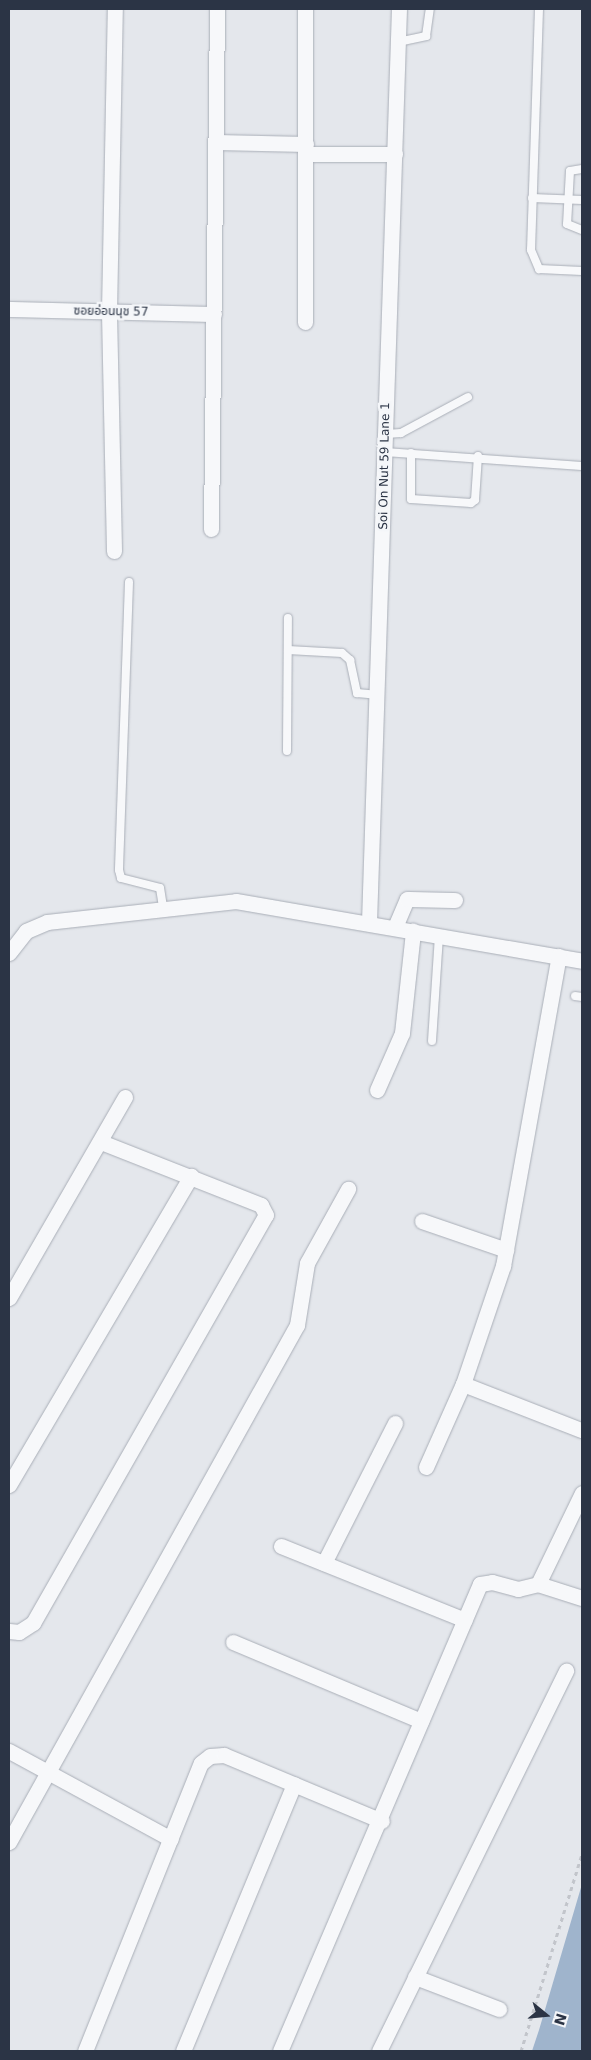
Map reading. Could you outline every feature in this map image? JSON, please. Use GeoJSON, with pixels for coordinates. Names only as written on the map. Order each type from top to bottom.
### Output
{"type":"FeatureCollection","features":[{"type":"Feature","properties":{"kind":"street"},"geometry":{"type":"LineString","coordinates":[[114,551],[109,312],[115,9]]}},
{"type":"Feature","properties":{"kind":"street"},"geometry":{"type":"LineString","coordinates":[[211,529],[217,9]]}},
{"type":"Feature","properties":{"kind":"street"},"geometry":{"type":"LineString","coordinates":[[305,9],[305,322]]}},
{"type":"Feature","properties":{"kind":"street","name":"Soi On Nut 59 Lane 1"},"geometry":{"type":"LineString","coordinates":[[369,922],[379,695],[399,9]]}},
{"type":"Feature","properties":{"kind":"street"},"geometry":{"type":"LineString","coordinates":[[216,142],[394,154]]}},
{"type":"Feature","properties":{"kind":"street","name":"ซอยอ่อนนุช 57"},"geometry":{"type":"LineString","coordinates":[[9,309],[214,314]]}},
{"type":"Feature","properties":{"kind":"street"},"geometry":{"type":"LineString","coordinates":[[395,927],[407,900],[455,900]]}},
{"type":"Feature","properties":{"kind":"street"},"geometry":{"type":"LineString","coordinates":[[9,953],[26,931],[47,922],[163,906],[236,901],[369,922],[582,961]]}},
{"type":"Feature","properties":{"kind":"street"},"geometry":{"type":"LineString","coordinates":[[377,1090],[402,1033],[413,931]]}},
{"type":"Feature","properties":{"kind":"street"},"geometry":{"type":"LineString","coordinates":[[426,1467],[463,1384],[505,1256],[559,956]]}},
{"type":"Feature","properties":{"kind":"street"},"geometry":{"type":"LineString","coordinates":[[9,1298],[101,1142],[125,1097]]}},
{"type":"Feature","properties":{"kind":"street"},"geometry":{"type":"LineString","coordinates":[[9,1631],[19,1632],[33,1623],[262,1226],[266,1215],[261,1206],[191,1176],[101,1142]]}},
{"type":"Feature","properties":{"kind":"street"},"geometry":{"type":"LineString","coordinates":[[9,1485],[191,1176]]}},
{"type":"Feature","properties":{"kind":"street"},"geometry":{"type":"LineString","coordinates":[[9,1842],[46,1771],[297,1325],[307,1262],[348,1189]]}},
{"type":"Feature","properties":{"kind":"street"},"geometry":{"type":"LineString","coordinates":[[422,1222],[505,1256]]}},
{"type":"Feature","properties":{"kind":"street"},"geometry":{"type":"LineString","coordinates":[[463,1384],[581,1430]]}},
{"type":"Feature","properties":{"kind":"street"},"geometry":{"type":"LineString","coordinates":[[324,1563],[395,1424]]}},
{"type":"Feature","properties":{"kind":"street"},"geometry":{"type":"LineString","coordinates":[[538,1584],[582,1493]]}},
{"type":"Feature","properties":{"kind":"street"},"geometry":{"type":"LineString","coordinates":[[281,1546],[465,1620]]}},
{"type":"Feature","properties":{"kind":"street"},"geometry":{"type":"LineString","coordinates":[[280,2051],[382,1821],[421,1721],[465,1620],[484,1582],[518,1589],[538,1584],[582,1598]]}},
{"type":"Feature","properties":{"kind":"street"},"geometry":{"type":"LineString","coordinates":[[233,1642],[421,1721]]}},
{"type":"Feature","properties":{"kind":"street"},"geometry":{"type":"LineString","coordinates":[[380,2051],[566,1671]]}},
{"type":"Feature","properties":{"kind":"street"},"geometry":{"type":"LineString","coordinates":[[9,1751],[171,1838]]}},
{"type":"Feature","properties":{"kind":"street"},"geometry":{"type":"LineString","coordinates":[[85,2051],[201,1763],[210,1756],[224,1756],[382,1821]]}},
{"type":"Feature","properties":{"kind":"street"},"geometry":{"type":"LineString","coordinates":[[183,2051],[294,1784]]}},
{"type":"Feature","properties":{"kind":"street"},"geometry":{"type":"LineString","coordinates":[[415,1977],[500,2009]]}},
{"type":"Feature","properties":{"kind":"lane"},"geometry":{"type":"LineString","coordinates":[[398,42],[426,36],[430,9]]}},
{"type":"Feature","properties":{"kind":"lane"},"geometry":{"type":"LineString","coordinates":[[539,9],[531,250],[539,268],[582,272]]}},
{"type":"Feature","properties":{"kind":"lane"},"geometry":{"type":"LineString","coordinates":[[582,169],[570,171],[567,224],[582,230]]}},
{"type":"Feature","properties":{"kind":"lane"},"geometry":{"type":"LineString","coordinates":[[532,198],[582,200]]}},
{"type":"Feature","properties":{"kind":"lane"},"geometry":{"type":"LineString","coordinates":[[386,434],[401,433],[468,397]]}},
{"type":"Feature","properties":{"kind":"lane"},"geometry":{"type":"LineString","coordinates":[[385,452],[478,456],[582,466]]}},
{"type":"Feature","properties":{"kind":"lane"},"geometry":{"type":"LineString","coordinates":[[411,453],[411,499],[461,502],[475,500],[478,456]]}},
{"type":"Feature","properties":{"kind":"lane"},"geometry":{"type":"LineString","coordinates":[[129,582],[119,870],[121,878],[160,888],[163,906]]}},
{"type":"Feature","properties":{"kind":"lane"},"geometry":{"type":"LineString","coordinates":[[287,751],[288,618]]}},
{"type":"Feature","properties":{"kind":"lane"},"geometry":{"type":"LineString","coordinates":[[288,650],[342,653],[350,660],[357,694],[379,695]]}},
{"type":"Feature","properties":{"kind":"lane"},"geometry":{"type":"LineString","coordinates":[[432,1041],[439,935]]}},
{"type":"Feature","properties":{"kind":"path"},"geometry":{"type":"LineString","coordinates":[[521,2051],[582,1854]]}},
{"type":"Feature","properties":{"kind":"water"},"geometry":{"type":"Polygon","coordinates":[[[582,1884],[582,2051],[532,2051],[539,2030],[582,1884]]]}}]}
